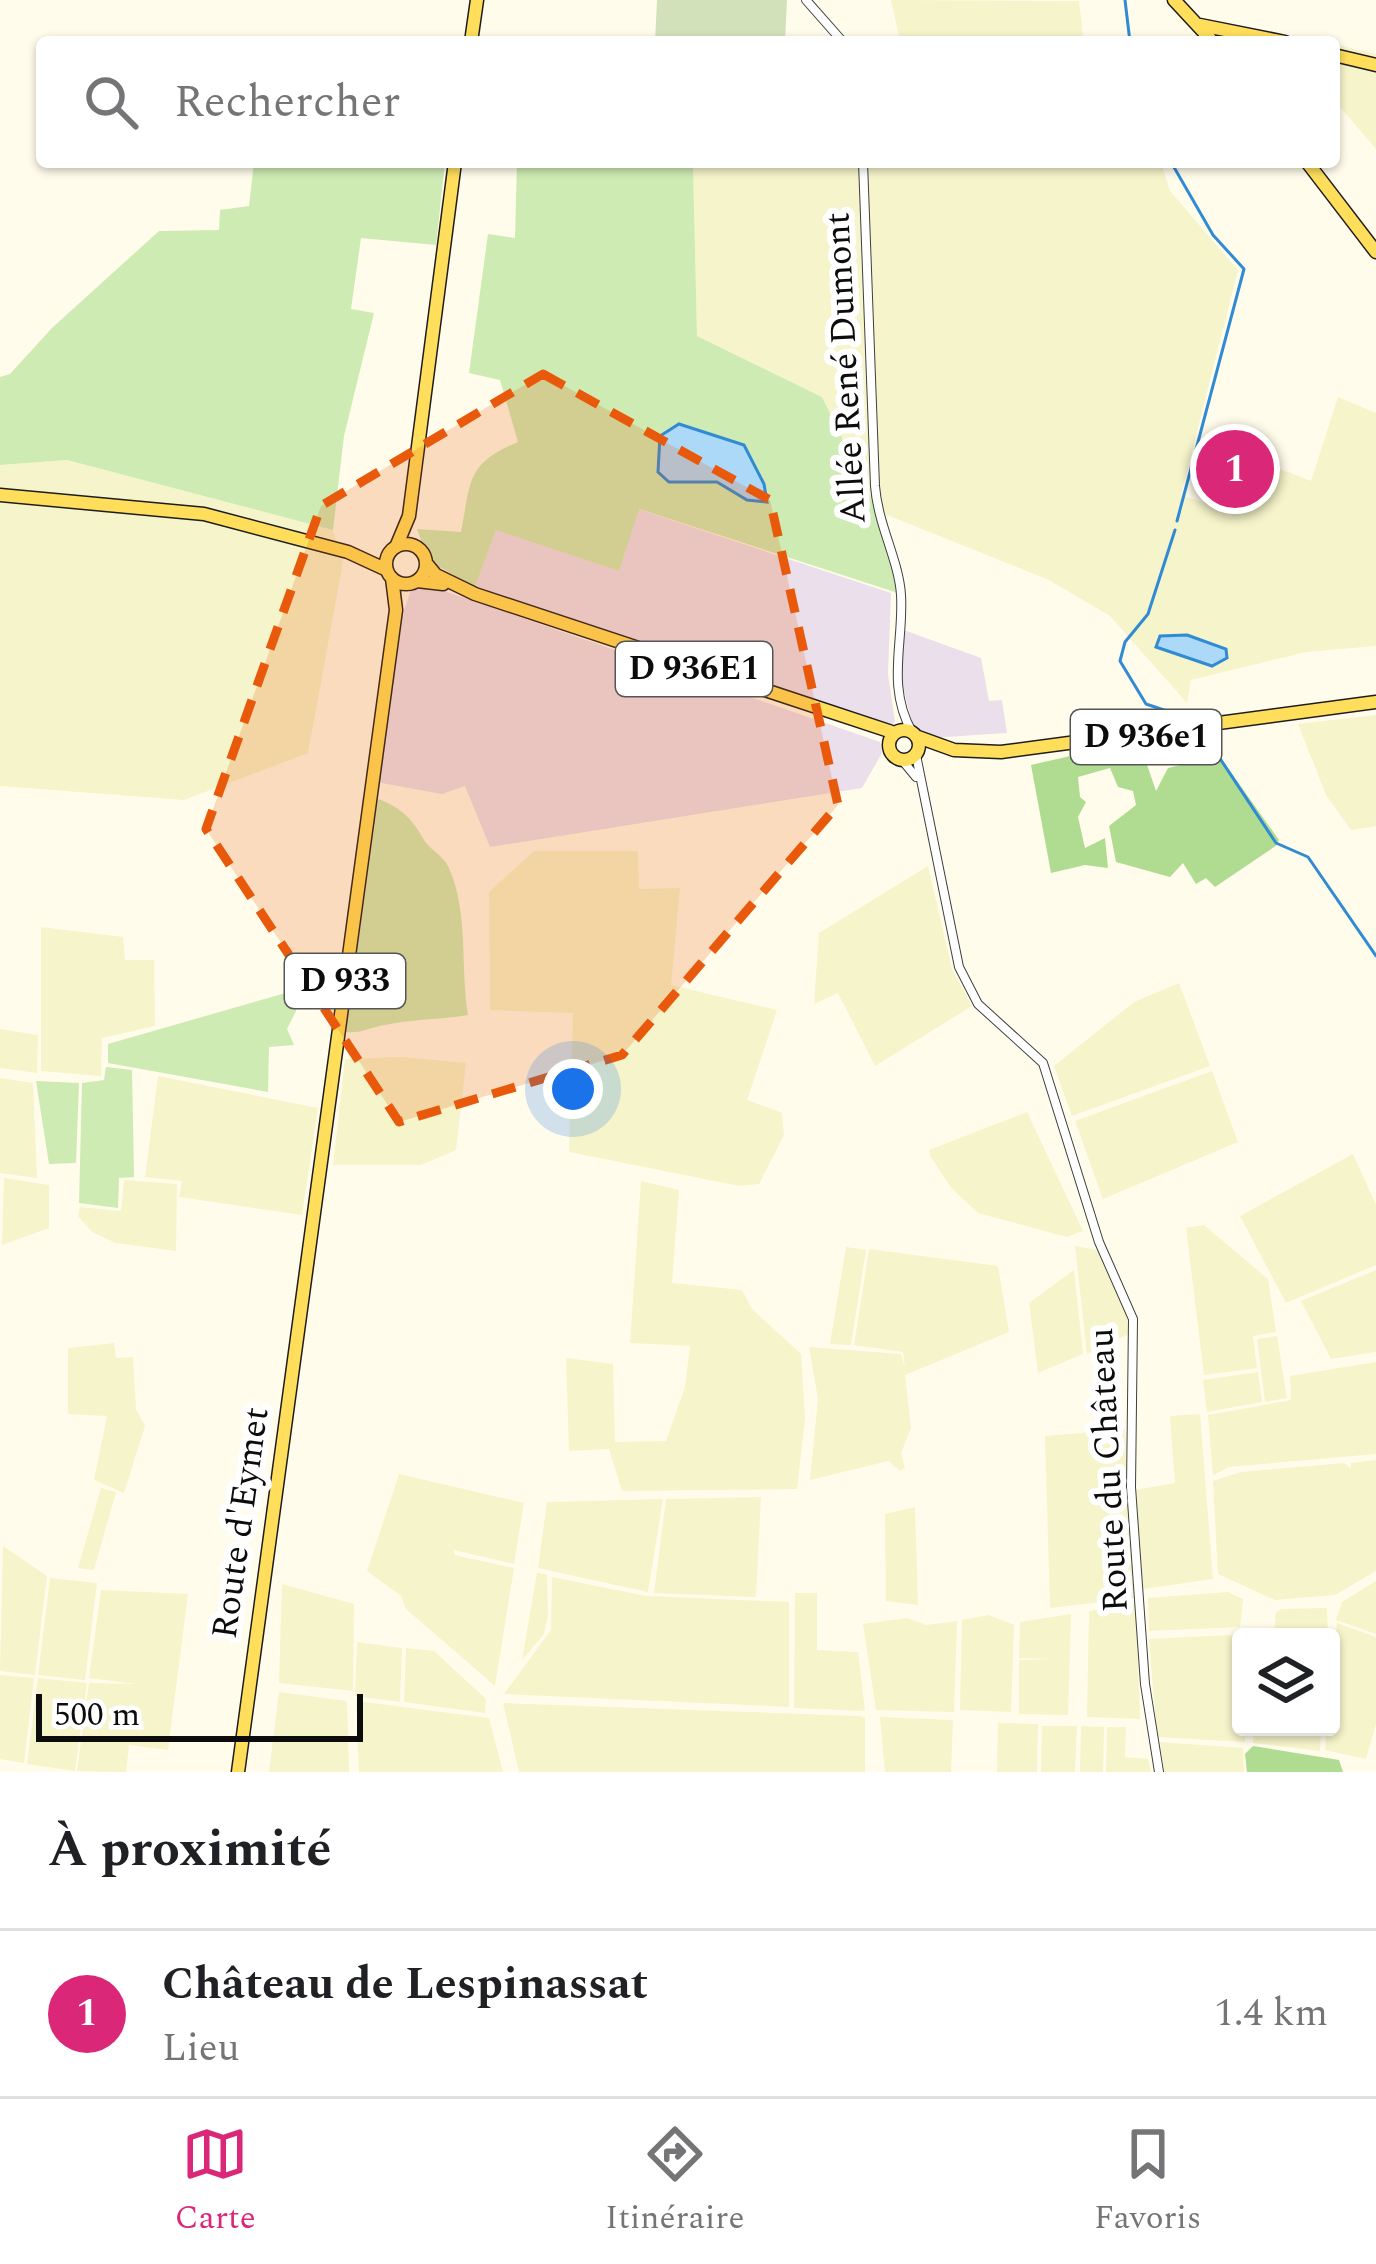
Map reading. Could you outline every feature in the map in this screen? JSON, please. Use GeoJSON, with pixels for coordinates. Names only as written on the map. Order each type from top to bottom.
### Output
{"type":"FeatureCollection","features":[{"type":"Feature","properties":{"kind":"main road"},"geometry":{"type":"LineString","coordinates":[[472,36],[477,0]]}},
{"type":"Feature","properties":{"kind":"main road"},"geometry":{"type":"LineString","coordinates":[[1174,0],[1210,31],[1244,36]]}},
{"type":"Feature","properties":{"kind":"main road"},"geometry":{"type":"LineString","coordinates":[[1340,56],[1376,65]]}},
{"type":"Feature","properties":{"kind":"main road"},"geometry":{"type":"LineString","coordinates":[[390,574],[394,549],[409,516],[454,168]]}},
{"type":"Feature","properties":{"kind":"main road"},"geometry":{"type":"LineString","coordinates":[[1312,168],[1376,252]]}},
{"type":"Feature","properties":{"kind":"main road"},"geometry":{"type":"LineString","coordinates":[[0,495],[174,509],[348,552],[414,582],[426,563],[416,547],[409,516]]}},
{"type":"Feature","properties":{"kind":"main road"},"geometry":{"type":"LineString","coordinates":[[348,552],[416,547]]}},
{"type":"Feature","properties":{"kind":"main road","name":"D 936E1"},"geometry":{"type":"LineString","coordinates":[[426,563],[436,575],[475,594],[893,737]]}},
{"type":"Feature","properties":{"kind":"main road","name":"D 933"},"geometry":{"type":"LineString","coordinates":[[390,574],[396,610]]}},
{"type":"Feature","properties":{"kind":"main road","name":"D 936E1"},"geometry":{"type":"LineString","coordinates":[[414,582],[432,580],[732,686]]}},
{"type":"Feature","properties":{"kind":"main road","name":"D 933"},"geometry":{"type":"LineString","coordinates":[[396,610],[414,582]]}},
{"type":"Feature","properties":{"kind":"main road","name":"Route d'Eymet"},"geometry":{"type":"LineString","coordinates":[[238,1772],[396,610]]}},
{"type":"Feature","properties":{"kind":"main road","name":"D 936e1"},"geometry":{"type":"LineString","coordinates":[[732,686],[893,737]]}},
{"type":"Feature","properties":{"kind":"main road","name":"D 936e1"},"geometry":{"type":"LineString","coordinates":[[915,734],[954,749],[1000,752],[1376,704]]}},
{"type":"Feature","properties":{"kind":"main road","name":"D 936e1"},"geometry":{"type":"LineString","coordinates":[[916,754],[1001,757],[1376,704]]}},
{"type":"Feature","properties":{"kind":"main road"},"geometry":{"type":"LineString","coordinates":[[915,734],[916,754],[902,760],[893,737],[915,734]]}},
{"type":"Feature","properties":{"kind":"street"},"geometry":{"type":"LineString","coordinates":[[806,0],[838,36]]}},
{"type":"Feature","properties":{"kind":"street","name":"Allée René Dumont"},"geometry":{"type":"LineString","coordinates":[[863,168],[874,486],[881,531],[901,594],[895,655],[903,711],[915,734]]}},
{"type":"Feature","properties":{"kind":"street","name":"Allée René Dumont"},"geometry":{"type":"LineString","coordinates":[[893,737],[903,711]]}},
{"type":"Feature","properties":{"kind":"street","name":"Route du Château"},"geometry":{"type":"LineString","coordinates":[[916,754],[917,778],[959,967],[979,1004],[1043,1063],[1100,1242],[1133,1319],[1132,1503],[1145,1684],[1159,1772]]}},
{"type":"Feature","properties":{"kind":"street"},"geometry":{"type":"LineString","coordinates":[[902,760],[917,778]]}},
{"type":"Feature","properties":{"kind":"highlighted area"},"geometry":{"type":"Polygon","coordinates":[[[543,374],[770,500],[838,805],[622,1055],[399,1122],[206,829],[321,506],[543,374]]]}},
{"type":"Feature","properties":{"kind":"shaded area"},"geometry":{"type":"Polygon","coordinates":[[[891,0],[1079,1],[1083,34],[1082,36],[899,36],[891,0]]]}},
{"type":"Feature","properties":{"kind":"shaded area"},"geometry":{"type":"Polygon","coordinates":[[[1340,45],[1376,54],[1376,149],[1340,107],[1340,45]]]}},
{"type":"Feature","properties":{"kind":"shaded area"},"geometry":{"type":"Polygon","coordinates":[[[693,168],[1163,168],[1170,191],[1238,270],[1181,495],[1234,512],[1257,460],[1311,481],[1338,397],[1376,413],[1376,646],[1306,652],[1191,680],[1187,703],[1110,616],[1049,580],[877,511],[822,397],[697,336],[693,168]]]}},
{"type":"Feature","properties":{"kind":"shaded area"},"geometry":{"type":"Polygon","coordinates":[[[67,460],[333,530],[343,562],[308,753],[184,800],[0,786],[0,465],[67,460]]]}},
{"type":"Feature","properties":{"kind":"shaded area"},"geometry":{"type":"Polygon","coordinates":[[[638,509],[891,593],[888,674],[895,722],[887,728],[475,587],[496,529],[619,571],[638,509]]]}},
{"type":"Feature","properties":{"kind":"shaded area"},"geometry":{"type":"Polygon","coordinates":[[[424,584],[880,742],[882,753],[862,788],[490,847],[465,786],[442,794],[376,782],[404,611],[411,590],[424,584]]]}},
{"type":"Feature","properties":{"kind":"shaded area"},"geometry":{"type":"Polygon","coordinates":[[[901,629],[981,658],[989,701],[1002,700],[1007,733],[930,738],[912,723],[900,674],[901,629]]]}},
{"type":"Feature","properties":{"kind":"shaded area"},"geometry":{"type":"Polygon","coordinates":[[[1376,715],[1376,826],[1351,830],[1326,795],[1298,724],[1376,715]]]}},
{"type":"Feature","properties":{"kind":"shaded area"},"geometry":{"type":"Polygon","coordinates":[[[534,851],[638,851],[639,889],[680,888],[671,985],[777,1010],[747,1100],[782,1113],[784,1135],[759,1184],[739,1186],[569,1152],[573,1013],[490,1010],[489,892],[534,851]]]}},
{"type":"Feature","properties":{"kind":"shaded area"},"geometry":{"type":"Polygon","coordinates":[[[928,866],[952,969],[972,1006],[875,1066],[838,993],[814,1004],[819,933],[928,866]]]}},
{"type":"Feature","properties":{"kind":"shaded area"},"geometry":{"type":"Polygon","coordinates":[[[41,927],[123,937],[125,960],[154,960],[155,1026],[102,1038],[101,1076],[41,1071],[41,927]]]}},
{"type":"Feature","properties":{"kind":"shaded area"},"geometry":{"type":"Polygon","coordinates":[[[1179,983],[1210,1066],[1072,1116],[1054,1066],[1134,1002],[1179,983]]]}},
{"type":"Feature","properties":{"kind":"shaded area"},"geometry":{"type":"Polygon","coordinates":[[[0,1029],[38,1035],[37,1073],[0,1068],[0,1029]]]}},
{"type":"Feature","properties":{"kind":"shaded area"},"geometry":{"type":"Polygon","coordinates":[[[401,1057],[466,1063],[456,1150],[421,1165],[333,1165],[345,1059],[401,1057]]]}},
{"type":"Feature","properties":{"kind":"shaded area"},"geometry":{"type":"Polygon","coordinates":[[[1212,1071],[1238,1142],[1103,1199],[1075,1121],[1212,1071]]]}},
{"type":"Feature","properties":{"kind":"shaded area"},"geometry":{"type":"Polygon","coordinates":[[[158,1076],[318,1108],[302,1215],[179,1197],[182,1181],[145,1177],[158,1076]]]}},
{"type":"Feature","properties":{"kind":"shaded area"},"geometry":{"type":"Polygon","coordinates":[[[0,1078],[33,1083],[37,1178],[0,1173],[0,1078]]]}},
{"type":"Feature","properties":{"kind":"shaded area"},"geometry":{"type":"Polygon","coordinates":[[[1027,1112],[1083,1231],[1067,1237],[978,1213],[952,1189],[930,1156],[929,1150],[1027,1112]]]}},
{"type":"Feature","properties":{"kind":"shaded area"},"geometry":{"type":"Polygon","coordinates":[[[1353,1154],[1376,1205],[1376,1265],[1286,1303],[1240,1216],[1353,1154]]]}},
{"type":"Feature","properties":{"kind":"shaded area"},"geometry":{"type":"Polygon","coordinates":[[[4,1178],[49,1185],[49,1228],[2,1245],[4,1178]]]}},
{"type":"Feature","properties":{"kind":"shaded area"},"geometry":{"type":"Polygon","coordinates":[[[124,1180],[177,1184],[176,1251],[116,1243],[92,1232],[78,1216],[80,1207],[121,1211],[124,1180]]]}},
{"type":"Feature","properties":{"kind":"shaded area"},"geometry":{"type":"Polygon","coordinates":[[[641,1181],[679,1190],[672,1283],[742,1290],[752,1309],[801,1354],[805,1418],[797,1489],[622,1491],[609,1449],[569,1451],[566,1358],[613,1364],[615,1442],[666,1441],[685,1387],[690,1346],[630,1343],[641,1181]]]}},
{"type":"Feature","properties":{"kind":"shaded area"},"geometry":{"type":"Polygon","coordinates":[[[1204,1225],[1268,1279],[1276,1332],[1253,1336],[1257,1368],[1204,1375],[1186,1228],[1204,1225]]]}},
{"type":"Feature","properties":{"kind":"shaded area"},"geometry":{"type":"Polygon","coordinates":[[[1075,1246],[1097,1250],[1127,1316],[1129,1334],[1087,1354],[1075,1246]]]}},
{"type":"Feature","properties":{"kind":"shaded area"},"geometry":{"type":"Polygon","coordinates":[[[846,1247],[866,1250],[851,1345],[830,1344],[846,1247]]]}},
{"type":"Feature","properties":{"kind":"shaded area"},"geometry":{"type":"Polygon","coordinates":[[[869,1249],[998,1266],[1009,1332],[905,1375],[911,1428],[901,1453],[905,1468],[900,1471],[888,1461],[810,1480],[818,1399],[809,1347],[901,1354],[905,1368],[903,1352],[854,1345],[869,1249]]]}},
{"type":"Feature","properties":{"kind":"shaded area"},"geometry":{"type":"Polygon","coordinates":[[[1074,1270],[1083,1354],[1038,1373],[1029,1303],[1074,1270]]]}},
{"type":"Feature","properties":{"kind":"shaded area"},"geometry":{"type":"Polygon","coordinates":[[[1376,1270],[1376,1352],[1331,1359],[1301,1301],[1376,1270]]]}},
{"type":"Feature","properties":{"kind":"shaded area"},"geometry":{"type":"Polygon","coordinates":[[[1277,1336],[1287,1398],[1265,1402],[1257,1339],[1277,1336]]]}},
{"type":"Feature","properties":{"kind":"shaded area"},"geometry":{"type":"Polygon","coordinates":[[[114,1343],[116,1358],[133,1357],[136,1409],[145,1426],[124,1493],[94,1480],[107,1416],[68,1414],[68,1348],[114,1343]]]}},
{"type":"Feature","properties":{"kind":"shaded area"},"geometry":{"type":"Polygon","coordinates":[[[1376,1362],[1376,1454],[1229,1467],[1213,1475],[1208,1415],[1291,1400],[1290,1376],[1376,1362]]]}},
{"type":"Feature","properties":{"kind":"shaded area"},"geometry":{"type":"Polygon","coordinates":[[[1258,1372],[1262,1402],[1207,1412],[1203,1380],[1258,1372]]]}},
{"type":"Feature","properties":{"kind":"shaded area"},"geometry":{"type":"Polygon","coordinates":[[[1200,1414],[1213,1579],[1143,1589],[1136,1490],[1175,1483],[1170,1416],[1200,1414]]]}},
{"type":"Feature","properties":{"kind":"shaded area"},"geometry":{"type":"Polygon","coordinates":[[[1125,1429],[1134,1598],[1050,1608],[1045,1436],[1125,1429]]]}},
{"type":"Feature","properties":{"kind":"shaded area"},"geometry":{"type":"Polygon","coordinates":[[[1376,1460],[1376,1571],[1335,1595],[1275,1600],[1218,1574],[1213,1481],[1241,1472],[1344,1463],[1351,1468],[1351,1463],[1376,1460]]]}},
{"type":"Feature","properties":{"kind":"shaded area"},"geometry":{"type":"Polygon","coordinates":[[[399,1474],[524,1503],[514,1564],[454,1550],[454,1555],[514,1568],[495,1686],[406,1609],[401,1596],[367,1571],[399,1474]]]}},
{"type":"Feature","properties":{"kind":"shaded area"},"geometry":{"type":"Polygon","coordinates":[[[101,1488],[116,1492],[94,1570],[78,1568],[101,1488]]]}},
{"type":"Feature","properties":{"kind":"shaded area"},"geometry":{"type":"Polygon","coordinates":[[[761,1497],[756,1597],[654,1593],[666,1499],[761,1497]]]}},
{"type":"Feature","properties":{"kind":"shaded area"},"geometry":{"type":"Polygon","coordinates":[[[663,1499],[648,1592],[538,1568],[547,1502],[663,1499]]]}},
{"type":"Feature","properties":{"kind":"shaded area"},"geometry":{"type":"Polygon","coordinates":[[[915,1507],[918,1605],[886,1601],[885,1514],[915,1507]]]}},
{"type":"Feature","properties":{"kind":"shaded area"},"geometry":{"type":"Polygon","coordinates":[[[3,1546],[47,1576],[35,1675],[0,1671],[3,1546]]]}},
{"type":"Feature","properties":{"kind":"shaded area"},"geometry":{"type":"Polygon","coordinates":[[[537,1573],[547,1574],[548,1616],[544,1634],[522,1660],[537,1573]]]}},
{"type":"Feature","properties":{"kind":"shaded area"},"geometry":{"type":"Polygon","coordinates":[[[552,1577],[646,1596],[789,1602],[789,1707],[504,1694],[551,1630],[552,1577]]]}},
{"type":"Feature","properties":{"kind":"shaded area"},"geometry":{"type":"Polygon","coordinates":[[[50,1578],[97,1583],[85,1680],[38,1675],[50,1578]]]}},
{"type":"Feature","properties":{"kind":"shaded area"},"geometry":{"type":"Polygon","coordinates":[[[1376,1581],[1376,1634],[1336,1620],[1342,1602],[1376,1581]]]}},
{"type":"Feature","properties":{"kind":"shaded area"},"geometry":{"type":"Polygon","coordinates":[[[282,1584],[354,1604],[353,1691],[279,1683],[282,1584]]]}},
{"type":"Feature","properties":{"kind":"shaded area"},"geometry":{"type":"Polygon","coordinates":[[[101,1590],[188,1594],[168,1750],[129,1745],[126,1772],[77,1771],[89,1683],[136,1684],[89,1678],[101,1590]]]}},
{"type":"Feature","properties":{"kind":"shaded area"},"geometry":{"type":"Polygon","coordinates":[[[1228,1592],[1243,1599],[1240,1627],[1149,1631],[1148,1598],[1228,1592]]]}},
{"type":"Feature","properties":{"kind":"shaded area"},"geometry":{"type":"Polygon","coordinates":[[[795,1593],[817,1593],[817,1650],[858,1652],[865,1711],[794,1708],[795,1593]]]}},
{"type":"Feature","properties":{"kind":"shaded area"},"geometry":{"type":"Polygon","coordinates":[[[1136,1604],[1140,1719],[1087,1717],[1089,1611],[1136,1604]]]}},
{"type":"Feature","properties":{"kind":"shaded area"},"geometry":{"type":"Polygon","coordinates":[[[1327,1608],[1328,1628],[1274,1628],[1276,1612],[1327,1608]]]}},
{"type":"Feature","properties":{"kind":"shaded area"},"geometry":{"type":"Polygon","coordinates":[[[1071,1614],[1068,1715],[1019,1714],[1019,1660],[1056,1659],[1019,1658],[1020,1622],[1071,1614]]]}},
{"type":"Feature","properties":{"kind":"shaded area"},"geometry":{"type":"Polygon","coordinates":[[[989,1615],[1014,1625],[1011,1712],[960,1710],[962,1620],[989,1615]]]}},
{"type":"Feature","properties":{"kind":"shaded area"},"geometry":{"type":"Polygon","coordinates":[[[907,1618],[926,1625],[957,1621],[954,1712],[876,1710],[863,1624],[907,1618]]]}},
{"type":"Feature","properties":{"kind":"shaded area"},"geometry":{"type":"Polygon","coordinates":[[[1337,1623],[1376,1637],[1376,1724],[1366,1759],[1325,1750],[1326,1736],[1340,1736],[1337,1623]]]}},
{"type":"Feature","properties":{"kind":"shaded area"},"geometry":{"type":"Polygon","coordinates":[[[1232,1635],[1232,1736],[1245,1736],[1245,1742],[1157,1737],[1149,1639],[1232,1635]]]}},
{"type":"Feature","properties":{"kind":"shaded area"},"geometry":{"type":"Polygon","coordinates":[[[357,1642],[402,1648],[400,1702],[355,1696],[357,1642]]]}},
{"type":"Feature","properties":{"kind":"shaded area"},"geometry":{"type":"Polygon","coordinates":[[[406,1648],[434,1651],[486,1699],[485,1713],[404,1702],[406,1648]]]}},
{"type":"Feature","properties":{"kind":"shaded area"},"geometry":{"type":"Polygon","coordinates":[[[0,1675],[34,1678],[24,1763],[0,1759],[0,1675]]]}},
{"type":"Feature","properties":{"kind":"shaded area"},"geometry":{"type":"Polygon","coordinates":[[[38,1678],[87,1683],[75,1771],[27,1764],[38,1678]]]}},
{"type":"Feature","properties":{"kind":"shaded area"},"geometry":{"type":"Polygon","coordinates":[[[279,1692],[347,1701],[349,1772],[269,1772],[279,1692]]]}},
{"type":"Feature","properties":{"kind":"shaded area"},"geometry":{"type":"Polygon","coordinates":[[[356,1701],[489,1718],[503,1772],[359,1772],[356,1701]]]}},
{"type":"Feature","properties":{"kind":"shaded area"},"geometry":{"type":"Polygon","coordinates":[[[503,1703],[860,1716],[865,1718],[865,1772],[519,1772],[503,1703]]]}},
{"type":"Feature","properties":{"kind":"shaded area"},"geometry":{"type":"Polygon","coordinates":[[[880,1717],[953,1720],[951,1772],[885,1772],[880,1717]]]}},
{"type":"Feature","properties":{"kind":"shaded area"},"geometry":{"type":"Polygon","coordinates":[[[998,1723],[1038,1724],[1037,1772],[997,1772],[998,1723]]]}},
{"type":"Feature","properties":{"kind":"shaded area"},"geometry":{"type":"Polygon","coordinates":[[[1042,1726],[1077,1726],[1075,1772],[1041,1772],[1042,1726]]]}},
{"type":"Feature","properties":{"kind":"shaded area"},"geometry":{"type":"Polygon","coordinates":[[[1081,1726],[1104,1727],[1103,1772],[1080,1772],[1081,1726]]]}},
{"type":"Feature","properties":{"kind":"shaded area"},"geometry":{"type":"Polygon","coordinates":[[[1107,1727],[1126,1727],[1125,1757],[1148,1759],[1151,1772],[1106,1772],[1107,1727]]]}},
{"type":"Feature","properties":{"kind":"shaded area"},"geometry":{"type":"Polygon","coordinates":[[[1253,1736],[1321,1736],[1320,1751],[1253,1743],[1253,1736]]]}},
{"type":"Feature","properties":{"kind":"shaded area"},"geometry":{"type":"Polygon","coordinates":[[[1160,1742],[1243,1748],[1244,1772],[1164,1772],[1160,1742]]]}},
{"type":"Feature","properties":{"kind":"green space"},"geometry":{"type":"Polygon","coordinates":[[[657,0],[787,0],[785,36],[655,36],[657,0]]]}},
{"type":"Feature","properties":{"kind":"green space"},"geometry":{"type":"Polygon","coordinates":[[[253,168],[444,168],[436,245],[361,238],[351,309],[374,313],[344,436],[333,530],[67,460],[0,465],[0,377],[10,374],[52,328],[159,231],[219,230],[220,210],[249,206],[253,168]]]}},
{"type":"Feature","properties":{"kind":"green space"},"geometry":{"type":"Polygon","coordinates":[[[517,168],[693,168],[697,336],[822,397],[877,511],[901,594],[639,509],[619,571],[496,530],[475,587],[429,561],[417,529],[461,532],[470,487],[480,466],[518,442],[500,380],[469,373],[488,234],[515,238],[517,168]]]}},
{"type":"Feature","properties":{"kind":"green space"},"geometry":{"type":"Polygon","coordinates":[[[1203,733],[1279,840],[1277,845],[1215,887],[1206,878],[1196,884],[1183,863],[1170,877],[1116,862],[1109,826],[1136,805],[1133,791],[1118,787],[1110,768],[1078,777],[1080,797],[1086,802],[1078,817],[1085,848],[1105,838],[1108,868],[1085,865],[1051,873],[1031,765],[1079,754],[1110,764],[1141,746],[1159,754],[1151,761],[1144,756],[1156,791],[1168,768],[1201,760],[1185,749],[1183,735],[1203,733]]]}},
{"type":"Feature","properties":{"kind":"green space"},"geometry":{"type":"Polygon","coordinates":[[[378,799],[406,815],[449,868],[462,922],[468,1015],[346,1032],[378,799]]]}},
{"type":"Feature","properties":{"kind":"green space"},"geometry":{"type":"Polygon","coordinates":[[[296,990],[296,1011],[287,1029],[294,1045],[269,1047],[268,1092],[108,1063],[108,1044],[296,990]]]}},
{"type":"Feature","properties":{"kind":"green space"},"geometry":{"type":"Polygon","coordinates":[[[106,1067],[132,1070],[134,1177],[119,1178],[118,1208],[79,1203],[82,1083],[104,1080],[106,1067]]]}},
{"type":"Feature","properties":{"kind":"green space"},"geometry":{"type":"Polygon","coordinates":[[[36,1081],[79,1083],[76,1163],[49,1164],[36,1081]]]}},
{"type":"Feature","properties":{"kind":"green space"},"geometry":{"type":"Polygon","coordinates":[[[1253,1746],[1339,1760],[1343,1772],[1247,1772],[1245,1754],[1253,1746]]]}},
{"type":"Feature","properties":{"kind":"water"},"geometry":{"type":"Polygon","coordinates":[[[679,424],[744,445],[764,484],[767,502],[747,500],[717,482],[669,482],[658,472],[660,436],[679,424]]]}},
{"type":"Feature","properties":{"kind":"water"},"geometry":{"type":"Polygon","coordinates":[[[1187,635],[1226,649],[1227,658],[1212,666],[1156,647],[1160,636],[1187,635]]]}},
{"type":"Feature","properties":{"kind":"waterway"},"geometry":{"type":"LineString","coordinates":[[1125,0],[1129,36]]}},
{"type":"Feature","properties":{"kind":"waterway"},"geometry":{"type":"LineString","coordinates":[[1174,168],[1213,235],[1244,269],[1177,521]]}},
{"type":"Feature","properties":{"kind":"waterway"},"geometry":{"type":"LineString","coordinates":[[1175,530],[1148,614],[1125,642],[1120,661],[1146,704],[1176,714]]}},
{"type":"Feature","properties":{"kind":"waterway"},"geometry":{"type":"LineString","coordinates":[[1201,744],[1213,748],[1276,843],[1308,857],[1376,956]]}},
{"type":"Feature","properties":{"kind":"place","name":"Château de Lespinassat"},"geometry":{"type":"Point","coordinates":[1235,469]}}]}
